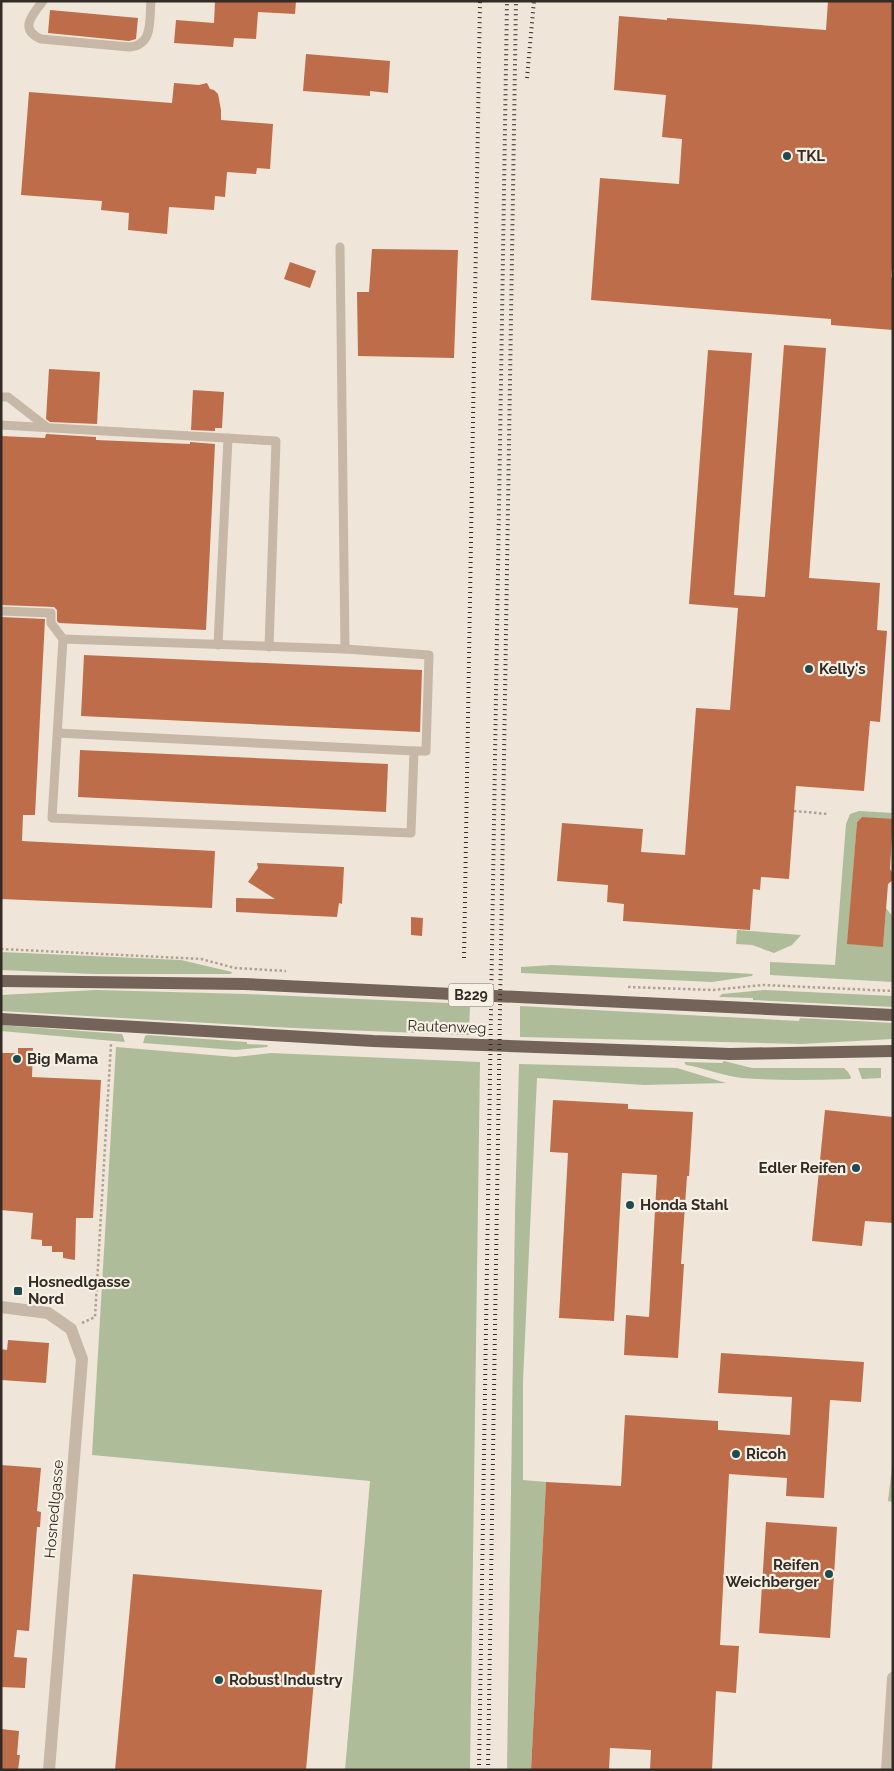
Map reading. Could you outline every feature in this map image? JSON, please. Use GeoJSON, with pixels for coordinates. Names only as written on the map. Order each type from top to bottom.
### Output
{"type":"FeatureCollection","features":[{"type":"Feature","properties":{"kind":"main road","name":"B229"},"geometry":{"type":"LineString","coordinates":[[1,981],[244,984],[893,1015]]}},
{"type":"Feature","properties":{"kind":"main road","name":"Rautenweg"},"geometry":{"type":"LineString","coordinates":[[1,1019],[364,1041],[730,1054],[893,1051]]}},
{"type":"Feature","properties":{"kind":"street","name":"Hosnedlgasse"},"geometry":{"type":"LineString","coordinates":[[1,1307],[48,1313],[71,1329],[82,1359],[49,1770]]}},
{"type":"Feature","properties":{"kind":"street"},"geometry":{"type":"LineString","coordinates":[[887,1770],[893,1678]]}},
{"type":"Feature","properties":{"kind":"lane"},"geometry":{"type":"LineString","coordinates":[[43,1],[30,19],[30,31],[34,36],[129,47],[137,46],[144,42],[148,36],[151,1]]}},
{"type":"Feature","properties":{"kind":"lane"},"geometry":{"type":"LineString","coordinates":[[340,247],[345,649]]}},
{"type":"Feature","properties":{"kind":"lane"},"geometry":{"type":"LineString","coordinates":[[1,397],[8,397],[48,428]]}},
{"type":"Feature","properties":{"kind":"lane"},"geometry":{"type":"LineString","coordinates":[[1,424],[276,441],[269,647]]}},
{"type":"Feature","properties":{"kind":"lane"},"geometry":{"type":"LineString","coordinates":[[218,645],[228,438]]}},
{"type":"Feature","properties":{"kind":"lane"},"geometry":{"type":"LineString","coordinates":[[1,610],[52,612],[51,623],[62,640],[52,818],[411,833],[414,751]]}},
{"type":"Feature","properties":{"kind":"lane"},"geometry":{"type":"LineString","coordinates":[[57,733],[426,751],[429,655],[345,649],[62,640]]}},
{"type":"Feature","properties":{"kind":"path"},"geometry":{"type":"LineString","coordinates":[[794,812],[828,814]]}},
{"type":"Feature","properties":{"kind":"path"},"geometry":{"type":"LineString","coordinates":[[1,949],[201,959],[235,968],[294,971]]}},
{"type":"Feature","properties":{"kind":"path"},"geometry":{"type":"LineString","coordinates":[[626,987],[713,990],[764,985],[893,991]]}},
{"type":"Feature","properties":{"kind":"path"},"geometry":{"type":"LineString","coordinates":[[88,1320],[95,1317],[111,1044]]}},
{"type":"Feature","properties":{"kind":"green space"},"geometry":{"type":"Polygon","coordinates":[[[859,811],[893,813],[893,823],[862,817],[857,822],[848,940],[851,944],[883,946],[886,908],[893,917],[893,982],[770,975],[770,962],[835,965],[846,824],[850,814],[859,811]]]}},
{"type":"Feature","properties":{"kind":"green space"},"geometry":{"type":"Polygon","coordinates":[[[737,930],[801,935],[792,945],[774,953],[752,945],[736,944],[737,930]]]}},
{"type":"Feature","properties":{"kind":"green space"},"geometry":{"type":"Polygon","coordinates":[[[1,952],[181,960],[232,972],[231,974],[93,974],[1,970],[1,952]]]}},
{"type":"Feature","properties":{"kind":"green space"},"geometry":{"type":"Polygon","coordinates":[[[552,965],[753,974],[752,976],[712,982],[521,973],[521,967],[552,965]]]}},
{"type":"Feature","properties":{"kind":"green space"},"geometry":{"type":"Polygon","coordinates":[[[96,990],[247,994],[470,1004],[469,1035],[293,1028],[1,1011],[1,995],[96,990]]]}},
{"type":"Feature","properties":{"kind":"green space"},"geometry":{"type":"Polygon","coordinates":[[[765,990],[893,996],[893,1007],[719,997],[722,994],[765,990]]]}},
{"type":"Feature","properties":{"kind":"green space"},"geometry":{"type":"Polygon","coordinates":[[[520,1006],[799,1021],[800,1018],[893,1023],[893,1039],[801,1044],[520,1037],[520,1006]]]}},
{"type":"Feature","properties":{"kind":"green space"},"geometry":{"type":"Polygon","coordinates":[[[1,1025],[122,1034],[125,1042],[1,1031],[1,1025]]]}},
{"type":"Feature","properties":{"kind":"green space"},"geometry":{"type":"Polygon","coordinates":[[[147,1035],[268,1045],[267,1047],[236,1050],[143,1043],[147,1035]]]}},
{"type":"Feature","properties":{"kind":"green space"},"geometry":{"type":"Polygon","coordinates":[[[116,1047],[235,1057],[271,1053],[480,1062],[470,1770],[345,1770],[370,1481],[92,1455],[116,1047]]]}},
{"type":"Feature","properties":{"kind":"green space"},"geometry":{"type":"Polygon","coordinates":[[[724,1061],[752,1068],[844,1068],[851,1077],[850,1079],[810,1080],[742,1078],[686,1065],[684,1062],[722,1063],[724,1061]]]}},
{"type":"Feature","properties":{"kind":"green space"},"geometry":{"type":"Polygon","coordinates":[[[519,1064],[677,1068],[726,1083],[644,1085],[537,1078],[523,1381],[523,1480],[546,1482],[531,1770],[507,1770],[515,1212],[519,1064]]]}},
{"type":"Feature","properties":{"kind":"green space"},"geometry":{"type":"Polygon","coordinates":[[[858,1068],[881,1068],[881,1078],[862,1079],[858,1068]]]}},
{"type":"Feature","properties":{"kind":"green space"},"geometry":{"type":"Polygon","coordinates":[[[893,1460],[893,1502],[888,1501],[893,1460]]]}},
{"type":"Feature","properties":{"kind":"building"},"geometry":{"type":"Polygon","coordinates":[[[215,1],[296,1],[295,14],[258,12],[256,39],[234,38],[233,47],[174,43],[176,20],[214,23],[215,1]]]}},
{"type":"Feature","properties":{"kind":"building","name":"TKL"},"geometry":{"type":"Polygon","coordinates":[[[828,1],[893,1],[893,257],[891,277],[893,278],[893,330],[831,325],[831,319],[591,300],[600,178],[679,184],[682,139],[662,137],[666,95],[614,90],[619,16],[826,30],[828,1]]]}},
{"type":"Feature","properties":{"kind":"building"},"geometry":{"type":"Polygon","coordinates":[[[50,10],[138,18],[136,39],[129,41],[48,33],[50,10]]]}},
{"type":"Feature","properties":{"kind":"building"},"geometry":{"type":"Polygon","coordinates":[[[306,54],[390,61],[388,93],[370,91],[370,96],[303,91],[306,54]]]}},
{"type":"Feature","properties":{"kind":"building"},"geometry":{"type":"Polygon","coordinates":[[[174,83],[199,85],[207,83],[210,89],[218,94],[221,120],[273,124],[270,169],[257,168],[256,174],[227,172],[225,197],[215,196],[214,210],[169,207],[167,234],[128,230],[129,213],[101,210],[102,201],[21,195],[29,92],[172,103],[174,83]]]}},
{"type":"Feature","properties":{"kind":"building"},"geometry":{"type":"Polygon","coordinates":[[[372,249],[458,250],[454,358],[358,356],[357,292],[369,292],[372,249]]]}},
{"type":"Feature","properties":{"kind":"building"},"geometry":{"type":"Polygon","coordinates":[[[290,262],[316,271],[310,288],[284,279],[290,262]]]}},
{"type":"Feature","properties":{"kind":"building","name":"Kelly's"},"geometry":{"type":"Polygon","coordinates":[[[784,345],[826,348],[809,578],[880,583],[877,630],[887,631],[880,722],[870,721],[864,791],[796,786],[789,879],[761,877],[760,890],[753,889],[750,930],[623,921],[624,904],[607,902],[608,885],[557,881],[562,823],[643,829],[641,852],[685,855],[696,708],[730,710],[738,608],[689,604],[708,350],[752,353],[734,595],[765,597],[784,345]]]}},
{"type":"Feature","properties":{"kind":"building"},"geometry":{"type":"Polygon","coordinates":[[[49,369],[100,372],[97,424],[50,422],[46,419],[49,369]]]}},
{"type":"Feature","properties":{"kind":"building"},"geometry":{"type":"Polygon","coordinates":[[[193,390],[224,392],[222,428],[215,428],[215,431],[191,430],[193,390]]]}},
{"type":"Feature","properties":{"kind":"building"},"geometry":{"type":"Polygon","coordinates":[[[46,434],[96,437],[96,440],[215,444],[206,630],[59,623],[57,621],[57,610],[54,607],[1,605],[1,436],[45,438],[46,434]]]}},
{"type":"Feature","properties":{"kind":"building"},"geometry":{"type":"Polygon","coordinates":[[[1,617],[45,619],[35,815],[23,815],[22,841],[215,851],[212,908],[1,899],[1,617]]]}},
{"type":"Feature","properties":{"kind":"building"},"geometry":{"type":"Polygon","coordinates":[[[84,655],[422,670],[420,732],[81,716],[84,655]]]}},
{"type":"Feature","properties":{"kind":"building"},"geometry":{"type":"Polygon","coordinates":[[[80,750],[388,764],[386,812],[78,797],[80,750]]]}},
{"type":"Feature","properties":{"kind":"building"},"geometry":{"type":"Polygon","coordinates":[[[862,817],[893,819],[890,869],[893,874],[893,880],[888,884],[883,947],[847,944],[857,822],[862,817]]]}},
{"type":"Feature","properties":{"kind":"building"},"geometry":{"type":"Polygon","coordinates":[[[257,863],[344,867],[342,904],[339,903],[337,917],[236,912],[236,898],[275,899],[248,882],[258,868],[257,863]]]}},
{"type":"Feature","properties":{"kind":"building"},"geometry":{"type":"Polygon","coordinates":[[[411,917],[423,918],[422,936],[411,935],[411,917]]]}},
{"type":"Feature","properties":{"kind":"building"},"geometry":{"type":"Polygon","coordinates":[[[18,1048],[33,1048],[32,1077],[101,1080],[93,1218],[76,1218],[75,1260],[63,1258],[63,1252],[52,1252],[52,1246],[42,1246],[42,1240],[31,1239],[33,1213],[1,1210],[1,1053],[18,1053],[18,1048]]]}},
{"type":"Feature","properties":{"kind":"building"},"geometry":{"type":"Polygon","coordinates":[[[553,1100],[628,1104],[628,1109],[693,1112],[681,1264],[684,1264],[678,1358],[624,1355],[626,1315],[649,1317],[657,1175],[622,1173],[614,1321],[559,1318],[568,1153],[550,1152],[553,1100]]]}},
{"type":"Feature","properties":{"kind":"building","name":"Edler Reifen"},"geometry":{"type":"Polygon","coordinates":[[[825,1110],[893,1117],[893,1223],[865,1221],[862,1246],[812,1241],[825,1110]]]}},
{"type":"Feature","properties":{"kind":"building"},"geometry":{"type":"Polygon","coordinates":[[[8,1340],[49,1343],[46,1383],[1,1380],[1,1349],[7,1350],[8,1340]]]}},
{"type":"Feature","properties":{"kind":"building"},"geometry":{"type":"Polygon","coordinates":[[[721,1353],[864,1362],[861,1402],[830,1400],[824,1498],[786,1496],[787,1478],[729,1474],[720,1645],[739,1646],[736,1693],[716,1691],[712,1770],[650,1770],[651,1750],[610,1748],[609,1770],[531,1770],[546,1482],[621,1486],[625,1415],[718,1421],[718,1430],[790,1435],[792,1397],[718,1393],[721,1353]]]}},
{"type":"Feature","properties":{"kind":"building"},"geometry":{"type":"Polygon","coordinates":[[[1,1465],[41,1468],[37,1511],[41,1512],[40,1527],[37,1527],[29,1631],[17,1630],[14,1657],[27,1658],[25,1688],[1,1687],[1,1465]]]}},
{"type":"Feature","properties":{"kind":"building"},"geometry":{"type":"Polygon","coordinates":[[[766,1522],[837,1527],[830,1638],[759,1633],[766,1522]]]}},
{"type":"Feature","properties":{"kind":"building","name":"Robust Industry"},"geometry":{"type":"Polygon","coordinates":[[[133,1574],[322,1590],[306,1770],[115,1770],[133,1574]]]}},
{"type":"Feature","properties":{"kind":"building"},"geometry":{"type":"Polygon","coordinates":[[[1,1729],[19,1731],[17,1755],[20,1755],[18,1770],[1,1770],[1,1729]]]}},
{"type":"Feature","properties":{"kind":"railway"},"geometry":{"type":"LineString","coordinates":[[464,958],[480,1]]}},
{"type":"Feature","properties":{"kind":"railway"},"geometry":{"type":"LineString","coordinates":[[479,1770],[507,1]]}},
{"type":"Feature","properties":{"kind":"railway"},"geometry":{"type":"LineString","coordinates":[[488,1770],[516,1]]}},
{"type":"Feature","properties":{"kind":"railway"},"geometry":{"type":"LineString","coordinates":[[527,78],[534,1]]}},
{"type":"Feature","properties":{"kind":"place","name":"TKL"},"geometry":{"type":"Point","coordinates":[787,156]}},
{"type":"Feature","properties":{"kind":"place","name":"Kelly's"},"geometry":{"type":"Point","coordinates":[809,669]}},
{"type":"Feature","properties":{"kind":"place","name":"Big Mama"},"geometry":{"type":"Point","coordinates":[17,1059]}},
{"type":"Feature","properties":{"kind":"place","name":"Edler Reifen"},"geometry":{"type":"Point","coordinates":[856,1168]}},
{"type":"Feature","properties":{"kind":"place","name":"Honda Stahl"},"geometry":{"type":"Point","coordinates":[630,1205]}},
{"type":"Feature","properties":{"kind":"place","name":"Hosnedlgasse Nord"},"geometry":{"type":"Point","coordinates":[18,1291]}},
{"type":"Feature","properties":{"kind":"place","name":"Ricoh"},"geometry":{"type":"Point","coordinates":[736,1454]}},
{"type":"Feature","properties":{"kind":"place","name":"Reifen Weichberger"},"geometry":{"type":"Point","coordinates":[829,1574]}},
{"type":"Feature","properties":{"kind":"place","name":"Robust Industry"},"geometry":{"type":"Point","coordinates":[219,1680]}}]}
